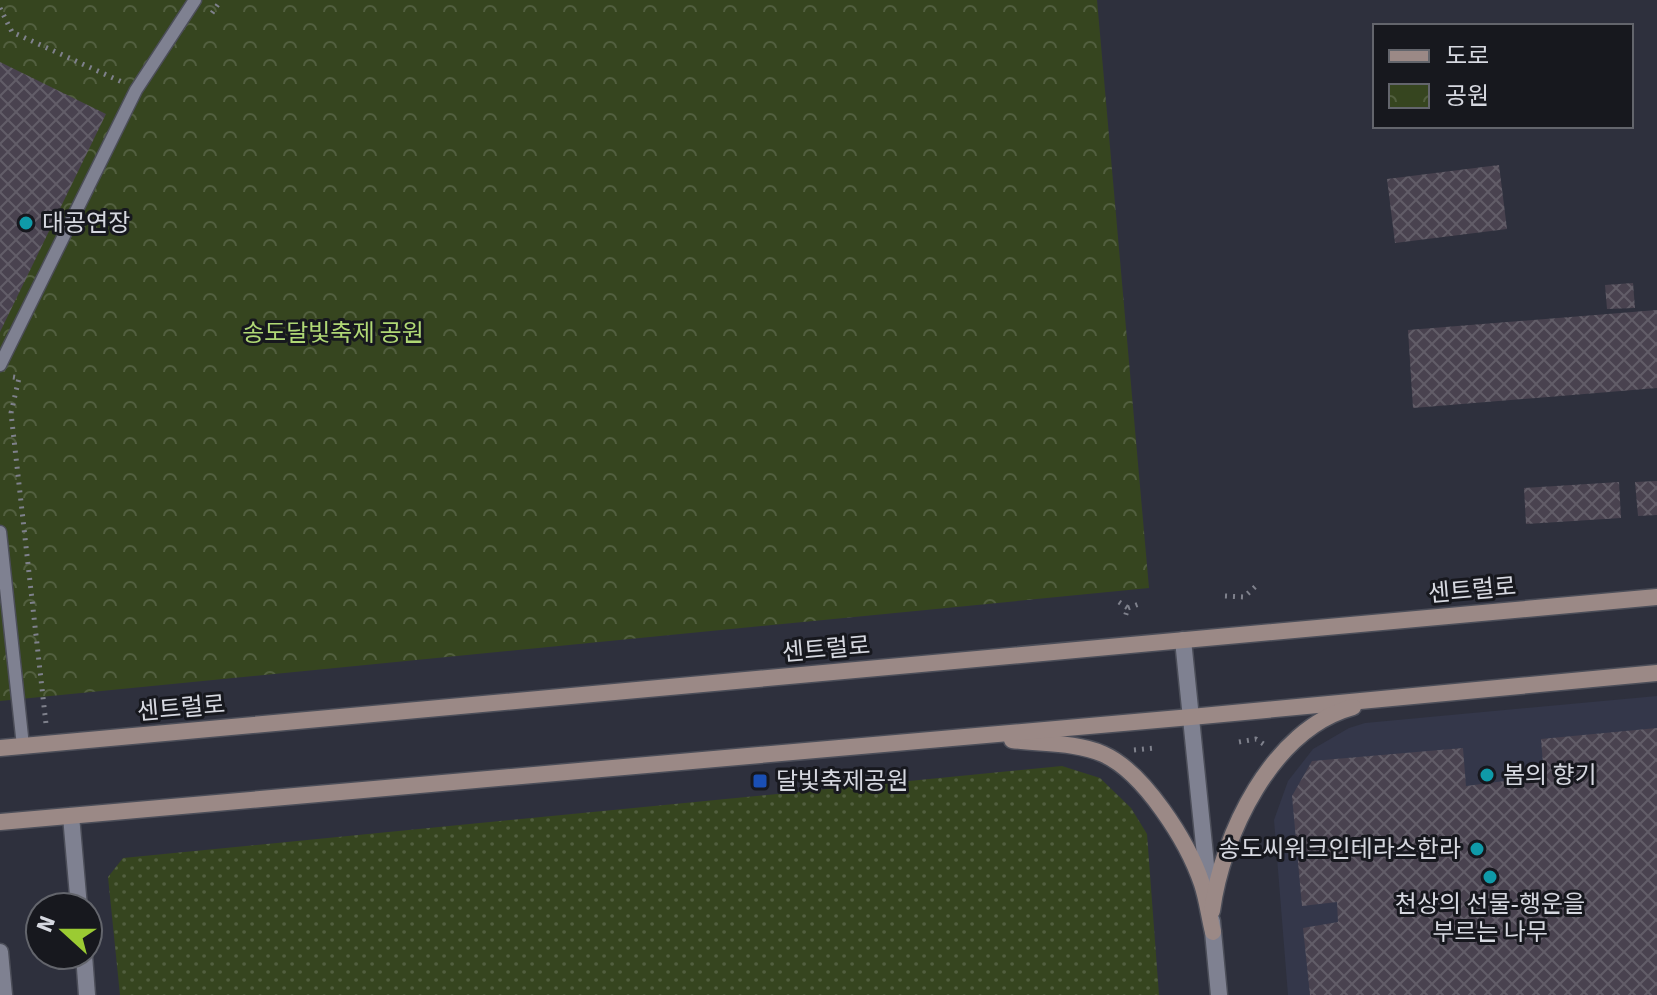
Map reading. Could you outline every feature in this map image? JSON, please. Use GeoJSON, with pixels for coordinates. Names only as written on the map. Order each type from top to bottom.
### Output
{"type":"FeatureCollection","features":[{"type":"Feature","properties":{"kind":"main road","name":"센트럴로"},"geometry":{"type":"LineString","coordinates":[[0,748],[1657,597]]}},
{"type":"Feature","properties":{"kind":"main road"},"geometry":{"type":"LineString","coordinates":[[0,822],[1657,673]]}},
{"type":"Feature","properties":{"kind":"main road"},"geometry":{"type":"LineString","coordinates":[[1212,924],[1221,863],[1234,829],[1279,754],[1319,724],[1346,709],[1381,699]]}},
{"type":"Feature","properties":{"kind":"main road"},"geometry":{"type":"LineString","coordinates":[[958,738],[1085,748],[1121,764],[1157,804],[1190,858],[1202,884],[1212,924]]}},
{"type":"Feature","properties":{"kind":"street"},"geometry":{"type":"LineString","coordinates":[[1183,640],[1219,995]]}},
{"type":"Feature","properties":{"kind":"street"},"geometry":{"type":"LineString","coordinates":[[71,816],[78,891]]}},
{"type":"Feature","properties":{"kind":"street"},"geometry":{"type":"LineString","coordinates":[[0,952],[4,995]]}},
{"type":"Feature","properties":{"kind":"street"},"geometry":{"type":"LineString","coordinates":[[85,971],[87,995]]}},
{"type":"Feature","properties":{"kind":"lane"},"geometry":{"type":"LineString","coordinates":[[0,365],[136,90],[195,0]]}},
{"type":"Feature","properties":{"kind":"lane"},"geometry":{"type":"LineString","coordinates":[[0,532],[23,746]]}},
{"type":"Feature","properties":{"kind":"path"},"geometry":{"type":"LineString","coordinates":[[1,0],[5,17]]}},
{"type":"Feature","properties":{"kind":"path"},"geometry":{"type":"LineString","coordinates":[[0,8],[12,32],[124,84]]}},
{"type":"Feature","properties":{"kind":"path"},"geometry":{"type":"LineString","coordinates":[[11,377],[19,378],[11,413],[46,725]]}},
{"type":"Feature","properties":{"kind":"path"},"geometry":{"type":"LineString","coordinates":[[1225,596],[1244,597],[1256,586]]}},
{"type":"Feature","properties":{"kind":"path"},"geometry":{"type":"LineString","coordinates":[[1244,597],[1244,606]]}},
{"type":"Feature","properties":{"kind":"path"},"geometry":{"type":"LineString","coordinates":[[1119,602],[1128,608]]}},
{"type":"Feature","properties":{"kind":"path"},"geometry":{"type":"LineString","coordinates":[[1128,608],[1139,604]]}},
{"type":"Feature","properties":{"kind":"path"},"geometry":{"type":"LineString","coordinates":[[1124,620],[1128,608]]}},
{"type":"Feature","properties":{"kind":"path"},"geometry":{"type":"LineString","coordinates":[[1239,742],[1256,739],[1271,749]]}},
{"type":"Feature","properties":{"kind":"shaded area","name":"송도씨워크인테라스한라"},"geometry":{"type":"Polygon","coordinates":[[[1657,696],[1657,995],[1288,995],[1274,820],[1288,781],[1313,749],[1349,728],[1365,723],[1657,696]]]}},
{"type":"Feature","properties":{"kind":"green space","name":"송도달빛축제 공원"},"geometry":{"type":"Polygon","coordinates":[[[0,0],[1097,0],[1149,588],[0,701],[0,0]]]}},
{"type":"Feature","properties":{"kind":"green space"},"geometry":{"type":"Polygon","coordinates":[[[1062,766],[1100,778],[1131,808],[1147,834],[1159,995],[120,995],[108,877],[123,858],[1062,766]]]}},
{"type":"Feature","properties":{"kind":"building","name":"대공연장"},"geometry":{"type":"Polygon","coordinates":[[[0,62],[106,114],[0,332],[0,62]]]}},
{"type":"Feature","properties":{"kind":"building"},"geometry":{"type":"Polygon","coordinates":[[[1499,165],[1507,229],[1395,243],[1387,179],[1499,165]]]}},
{"type":"Feature","properties":{"kind":"building"},"geometry":{"type":"Polygon","coordinates":[[[1633,283],[1635,308],[1607,309],[1605,285],[1633,283]]]}},
{"type":"Feature","properties":{"kind":"building"},"geometry":{"type":"Polygon","coordinates":[[[1657,310],[1657,388],[1413,408],[1408,330],[1657,310]]]}},
{"type":"Feature","properties":{"kind":"building"},"geometry":{"type":"Polygon","coordinates":[[[1657,481],[1657,515],[1638,516],[1635,482],[1657,481]]]}},
{"type":"Feature","properties":{"kind":"building"},"geometry":{"type":"Polygon","coordinates":[[[1619,482],[1621,518],[1526,524],[1524,488],[1619,482]]]}},
{"type":"Feature","properties":{"kind":"building","name":"송도씨워크인테라스한라"},"geometry":{"type":"Polygon","coordinates":[[[1657,728],[1657,995],[1310,995],[1303,928],[1338,922],[1337,902],[1302,906],[1292,796],[1312,761],[1463,748],[1466,786],[1544,776],[1541,739],[1657,728]]]}},
{"type":"Feature","properties":{"kind":"place","name":"대공연장"},"geometry":{"type":"Point","coordinates":[26,223]}},
{"type":"Feature","properties":{"kind":"place","name":"봄의 향기"},"geometry":{"type":"Point","coordinates":[1487,775]}},
{"type":"Feature","properties":{"kind":"place","name":"달빛축제공원"},"geometry":{"type":"Point","coordinates":[760,781]}},
{"type":"Feature","properties":{"kind":"place","name":"송도씨워크인테라스한라"},"geometry":{"type":"Point","coordinates":[1477,849]}},
{"type":"Feature","properties":{"kind":"place","name":"천상의 선물-행운을 부르는 나무"},"geometry":{"type":"Point","coordinates":[1490,877]}}]}
